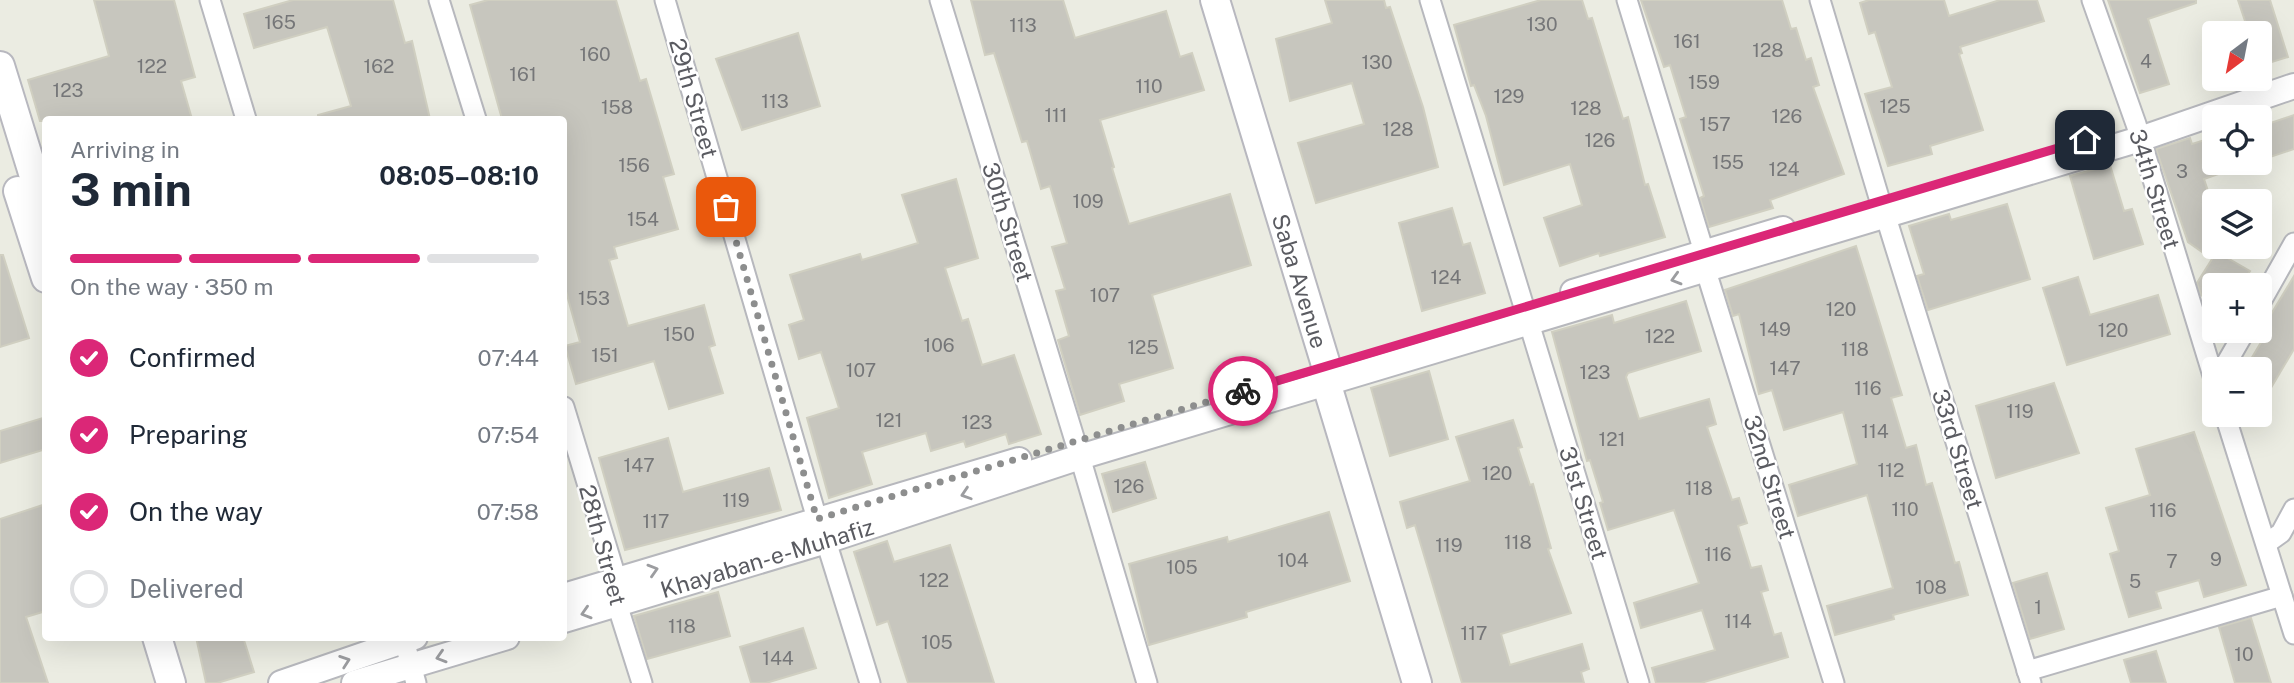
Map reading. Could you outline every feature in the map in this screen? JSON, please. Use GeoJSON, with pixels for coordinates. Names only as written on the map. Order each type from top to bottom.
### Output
{"type":"FeatureCollection","features":[{"type":"Feature","properties":{"kind":"main road","name":"Saba Avenue"},"geometry":{"type":"LineString","coordinates":[[1215,0],[1432,683]]}},
{"type":"Feature","properties":{"kind":"main road","name":"Saba Avenue"},"geometry":{"type":"LineString","coordinates":[[1230,0],[1417,683]]}},
{"type":"Feature","properties":{"kind":"main road"},"geometry":{"type":"LineString","coordinates":[[0,66],[42,202]]}},
{"type":"Feature","properties":{"kind":"main road"},"geometry":{"type":"LineString","coordinates":[[0,132],[42,265]]}},
{"type":"Feature","properties":{"kind":"main road"},"geometry":{"type":"LineString","coordinates":[[158,641],[171,683]]}},
{"type":"Feature","properties":{"kind":"main road"},"geometry":{"type":"LineString","coordinates":[[175,641],[188,683]]}},
{"type":"Feature","properties":{"kind":"street"},"geometry":{"type":"LineString","coordinates":[[210,0],[245,116]]}},
{"type":"Feature","properties":{"kind":"street"},"geometry":{"type":"LineString","coordinates":[[439,0],[475,116]]}},
{"type":"Feature","properties":{"kind":"street","name":"29th Street"},"geometry":{"type":"LineString","coordinates":[[665,0],[870,683]]}},
{"type":"Feature","properties":{"kind":"street","name":"30th Street"},"geometry":{"type":"LineString","coordinates":[[940,0],[1147,683]]}},
{"type":"Feature","properties":{"kind":"street","name":"31st Street"},"geometry":{"type":"LineString","coordinates":[[1430,0],[1639,683]]}},
{"type":"Feature","properties":{"kind":"street","name":"32nd Street"},"geometry":{"type":"LineString","coordinates":[[1627,0],[1834,683]]}},
{"type":"Feature","properties":{"kind":"street","name":"33rd Street"},"geometry":{"type":"LineString","coordinates":[[1820,0],[1882,208],[2029,677]]}},
{"type":"Feature","properties":{"kind":"street","name":"34th Street"},"geometry":{"type":"LineString","coordinates":[[2092,0],[2138,132],[2207,357]]}},
{"type":"Feature","properties":{"kind":"street","name":"Khayaban-e-Muhafiz"},"geometry":{"type":"LineString","coordinates":[[2138,132],[2294,72]]}},
{"type":"Feature","properties":{"kind":"street","name":"Khayaban-e-Muhafiz"},"geometry":{"type":"LineString","coordinates":[[567,618],[617,593],[1078,450],[2294,86]]}},
{"type":"Feature","properties":{"kind":"street"},"geometry":{"type":"LineString","coordinates":[[2272,282],[2294,243]]}},
{"type":"Feature","properties":{"kind":"street","name":"28th Street"},"geometry":{"type":"LineString","coordinates":[[567,418],[642,683]]}},
{"type":"Feature","properties":{"kind":"street"},"geometry":{"type":"LineString","coordinates":[[2229,427],[2294,634]]}},
{"type":"Feature","properties":{"kind":"street"},"geometry":{"type":"LineString","coordinates":[[2267,543],[2281,533],[2294,509]]}},
{"type":"Feature","properties":{"kind":"street","name":"Khayaban-e-Muhafiz"},"geometry":{"type":"LineString","coordinates":[[567,596],[617,593]]}},
{"type":"Feature","properties":{"kind":"street"},"geometry":{"type":"LineString","coordinates":[[2029,677],[2282,596]]}},
{"type":"Feature","properties":{"kind":"street"},"geometry":{"type":"LineString","coordinates":[[281,683],[399,641]]}},
{"type":"Feature","properties":{"kind":"street"},"geometry":{"type":"LineString","coordinates":[[408,641],[414,674]]}},
{"type":"Feature","properties":{"kind":"street"},"geometry":{"type":"LineString","coordinates":[[354,683],[414,674],[497,641]]}},
{"type":"Feature","properties":{"kind":"building"},"geometry":{"type":"Polygon","coordinates":[[[94,0],[174,0],[195,77],[181,81],[191,116],[42,116],[40,121],[28,80],[109,56],[94,0]]]}},
{"type":"Feature","properties":{"kind":"building"},"geometry":{"type":"Polygon","coordinates":[[[293,0],[393,0],[405,43],[412,41],[429,116],[318,116],[351,106],[327,27],[254,48],[244,14],[293,0]]]}},
{"type":"Feature","properties":{"kind":"building"},"geometry":{"type":"Polygon","coordinates":[[[488,0],[616,0],[640,81],[646,79],[674,174],[663,177],[678,229],[614,247],[617,258],[609,260],[628,326],[704,305],[715,345],[709,347],[723,393],[669,409],[654,361],[576,384],[567,353],[567,345],[580,342],[567,295],[567,116],[501,116],[470,5],[488,0]]]}},
{"type":"Feature","properties":{"kind":"building"},"geometry":{"type":"Polygon","coordinates":[[[971,0],[1063,0],[1075,38],[1166,11],[1180,57],[1192,53],[1204,90],[1100,120],[1114,167],[1112,168],[1129,224],[1230,194],[1251,265],[1152,295],[1173,368],[1119,384],[1124,401],[1080,415],[1058,340],[1069,336],[1056,291],[1065,289],[1052,247],[1067,243],[1050,186],[1041,189],[1027,141],[1022,142],[994,53],[985,55],[971,0]]]}},
{"type":"Feature","properties":{"kind":"building"},"geometry":{"type":"Polygon","coordinates":[[[1325,0],[1384,0],[1386,8],[1390,7],[1423,107],[1438,167],[1316,203],[1298,143],[1364,124],[1352,83],[1290,101],[1276,39],[1332,23],[1325,0]]]}},
{"type":"Feature","properties":{"kind":"building"},"geometry":{"type":"Polygon","coordinates":[[[1541,0],[1582,0],[1588,19],[1592,18],[1623,119],[1628,117],[1645,185],[1648,184],[1665,237],[1600,256],[1599,253],[1560,266],[1544,218],[1582,205],[1570,164],[1504,185],[1486,116],[1474,85],[1471,86],[1454,25],[1541,0]]]}},
{"type":"Feature","properties":{"kind":"building"},"geometry":{"type":"Polygon","coordinates":[[[1641,0],[1782,0],[1791,29],[1796,28],[1806,60],[1811,58],[1819,85],[1813,87],[1844,174],[1770,200],[1773,208],[1709,227],[1700,198],[1704,196],[1680,119],[1686,117],[1670,65],[1664,67],[1641,0]]]}},
{"type":"Feature","properties":{"kind":"building"},"geometry":{"type":"Polygon","coordinates":[[[1869,0],[1944,0],[1949,16],[2000,0],[2037,0],[2044,21],[1960,47],[1962,53],[1959,54],[1983,130],[1930,146],[1932,154],[1888,166],[1865,94],[1892,87],[1875,32],[1869,34],[1860,3],[1869,0]]]}},
{"type":"Feature","properties":{"kind":"building"},"geometry":{"type":"Polygon","coordinates":[[[2108,0],[2196,0],[2196,3],[2148,19],[2169,84],[2140,93],[2108,0]]]}},
{"type":"Feature","properties":{"kind":"building"},"geometry":{"type":"Polygon","coordinates":[[[2238,0],[2270,0],[2288,57],[2272,62],[2272,21],[2245,21],[2238,0]]]}},
{"type":"Feature","properties":{"kind":"building"},"geometry":{"type":"Polygon","coordinates":[[[798,33],[820,106],[742,130],[716,59],[798,33]]]}},
{"type":"Feature","properties":{"kind":"building"},"geometry":{"type":"Polygon","coordinates":[[[2294,115],[2294,149],[2272,156],[2272,123],[2294,115]]]}},
{"type":"Feature","properties":{"kind":"building"},"geometry":{"type":"Polygon","coordinates":[[[2190,138],[2192,144],[2202,141],[2202,175],[2215,175],[2204,179],[2207,189],[2202,189],[2202,252],[2188,242],[2156,149],[2190,138]]]}},
{"type":"Feature","properties":{"kind":"building"},"geometry":{"type":"Polygon","coordinates":[[[2110,165],[2124,211],[2132,209],[2143,244],[2094,259],[2070,176],[2110,165]]]}},
{"type":"Feature","properties":{"kind":"building"},"geometry":{"type":"Polygon","coordinates":[[[956,179],[978,258],[945,268],[962,321],[968,319],[982,365],[1014,355],[1041,434],[1009,444],[1006,434],[966,447],[964,441],[931,451],[926,433],[862,452],[872,484],[829,498],[807,418],[839,408],[821,352],[799,359],[789,325],[804,320],[790,275],[860,254],[862,260],[918,243],[902,195],[956,179]]]}},
{"type":"Feature","properties":{"kind":"building"},"geometry":{"type":"Polygon","coordinates":[[[2007,204],[2030,279],[1928,310],[1917,276],[1924,274],[1909,226],[1949,214],[1951,220],[2007,204]]]}},
{"type":"Feature","properties":{"kind":"building"},"geometry":{"type":"Polygon","coordinates":[[[1452,208],[1463,245],[1470,243],[1485,293],[1422,311],[1399,223],[1452,208]]]}},
{"type":"Feature","properties":{"kind":"building"},"geometry":{"type":"Polygon","coordinates":[[[1856,246],[1902,395],[1891,398],[1906,448],[1916,445],[1926,485],[1932,483],[1955,563],[1959,562],[1968,595],[1893,615],[1894,619],[1835,635],[1827,606],[1893,588],[1867,495],[1798,516],[1789,485],[1857,464],[1843,412],[1784,430],[1772,390],[1759,394],[1739,314],[1733,316],[1725,290],[1856,246]]]}},
{"type":"Feature","properties":{"kind":"building"},"geometry":{"type":"Polygon","coordinates":[[[0,255],[3,255],[29,338],[0,347],[0,255]]]}},
{"type":"Feature","properties":{"kind":"building"},"geometry":{"type":"Polygon","coordinates":[[[2212,259],[2229,259],[2250,271],[2249,273],[2203,273],[2212,259]]]}},
{"type":"Feature","properties":{"kind":"building"},"geometry":{"type":"Polygon","coordinates":[[[2202,275],[2202,296],[2201,295],[2197,283],[2202,275]]]}},
{"type":"Feature","properties":{"kind":"building"},"geometry":{"type":"Polygon","coordinates":[[[2294,276],[2294,349],[2272,386],[2272,357],[2252,357],[2261,343],[2272,343],[2272,313],[2294,276]]]}},
{"type":"Feature","properties":{"kind":"building"},"geometry":{"type":"Polygon","coordinates":[[[2078,277],[2090,315],[2158,295],[2170,334],[2067,365],[2043,288],[2078,277]]]}},
{"type":"Feature","properties":{"kind":"building"},"geometry":{"type":"Polygon","coordinates":[[[1686,301],[1701,351],[1628,373],[1626,377],[1639,419],[1709,399],[1716,424],[1707,427],[1732,500],[1739,498],[1747,523],[1738,526],[1751,568],[1761,566],[1768,590],[1761,592],[1774,635],[1781,633],[1788,657],[1701,683],[1656,683],[1652,668],[1715,650],[1702,610],[1641,628],[1634,603],[1699,583],[1674,510],[1608,530],[1600,503],[1603,502],[1590,460],[1587,461],[1552,332],[1612,315],[1614,323],[1686,301]]]}},
{"type":"Feature","properties":{"kind":"building"},"geometry":{"type":"Polygon","coordinates":[[[1429,371],[1448,439],[1390,456],[1371,388],[1429,371]]]}},
{"type":"Feature","properties":{"kind":"building"},"geometry":{"type":"Polygon","coordinates":[[[2054,383],[2079,453],[1996,478],[1976,406],[2054,383]]]}},
{"type":"Feature","properties":{"kind":"building"},"geometry":{"type":"Polygon","coordinates":[[[42,418],[42,450],[0,463],[0,431],[42,418]]]}},
{"type":"Feature","properties":{"kind":"building"},"geometry":{"type":"Polygon","coordinates":[[[1513,420],[1522,447],[1518,448],[1530,485],[1533,484],[1551,548],[1548,549],[1571,613],[1501,634],[1510,665],[1582,644],[1589,669],[1581,672],[1584,683],[1462,683],[1415,525],[1407,528],[1400,502],[1470,481],[1456,437],[1513,420]]]}},
{"type":"Feature","properties":{"kind":"building"},"geometry":{"type":"Polygon","coordinates":[[[2194,432],[2246,585],[2204,597],[2199,580],[2156,592],[2161,608],[2129,617],[2110,554],[2119,551],[2106,508],[2150,495],[2136,449],[2194,432]]]}},
{"type":"Feature","properties":{"kind":"building"},"geometry":{"type":"Polygon","coordinates":[[[668,438],[683,492],[769,468],[781,510],[625,550],[599,458],[668,438]]]}},
{"type":"Feature","properties":{"kind":"building"},"geometry":{"type":"Polygon","coordinates":[[[1145,462],[1156,498],[1113,512],[1102,474],[1145,462]]]}},
{"type":"Feature","properties":{"kind":"building"},"geometry":{"type":"Polygon","coordinates":[[[42,505],[42,612],[26,617],[48,683],[0,683],[0,519],[42,505]]]}},
{"type":"Feature","properties":{"kind":"building"},"geometry":{"type":"Polygon","coordinates":[[[1329,512],[1350,581],[1246,612],[1247,617],[1149,645],[1129,564],[1227,537],[1228,542],[1329,512]]]}},
{"type":"Feature","properties":{"kind":"building"},"geometry":{"type":"Polygon","coordinates":[[[887,541],[894,562],[950,545],[994,683],[908,683],[888,621],[877,625],[854,552],[887,541]]]}},
{"type":"Feature","properties":{"kind":"building"},"geometry":{"type":"Polygon","coordinates":[[[2047,573],[2064,629],[2030,639],[2013,583],[2047,573]]]}},
{"type":"Feature","properties":{"kind":"building"},"geometry":{"type":"Polygon","coordinates":[[[718,592],[730,636],[647,659],[634,616],[718,592]]]}},
{"type":"Feature","properties":{"kind":"building"},"geometry":{"type":"Polygon","coordinates":[[[2251,618],[2271,683],[2235,683],[2219,627],[2251,618]]]}},
{"type":"Feature","properties":{"kind":"building"},"geometry":{"type":"Polygon","coordinates":[[[803,628],[816,668],[766,683],[751,683],[740,647],[803,628]]]}},
{"type":"Feature","properties":{"kind":"building"},"geometry":{"type":"Polygon","coordinates":[[[197,641],[244,641],[254,672],[217,683],[206,683],[197,641]]]}},
{"type":"Feature","properties":{"kind":"building"},"geometry":{"type":"Polygon","coordinates":[[[2156,651],[2166,683],[2131,683],[2124,660],[2156,651]]]}},
{"type":"Feature","properties":{"kind":"way so far"},"geometry":{"type":"LineString","coordinates":[[726,207],[817,519],[1076,444],[1243,391]]}},
{"type":"Feature","properties":{"kind":"route"},"geometry":{"type":"LineString","coordinates":[[1243,391],[2085,140]]}}]}
